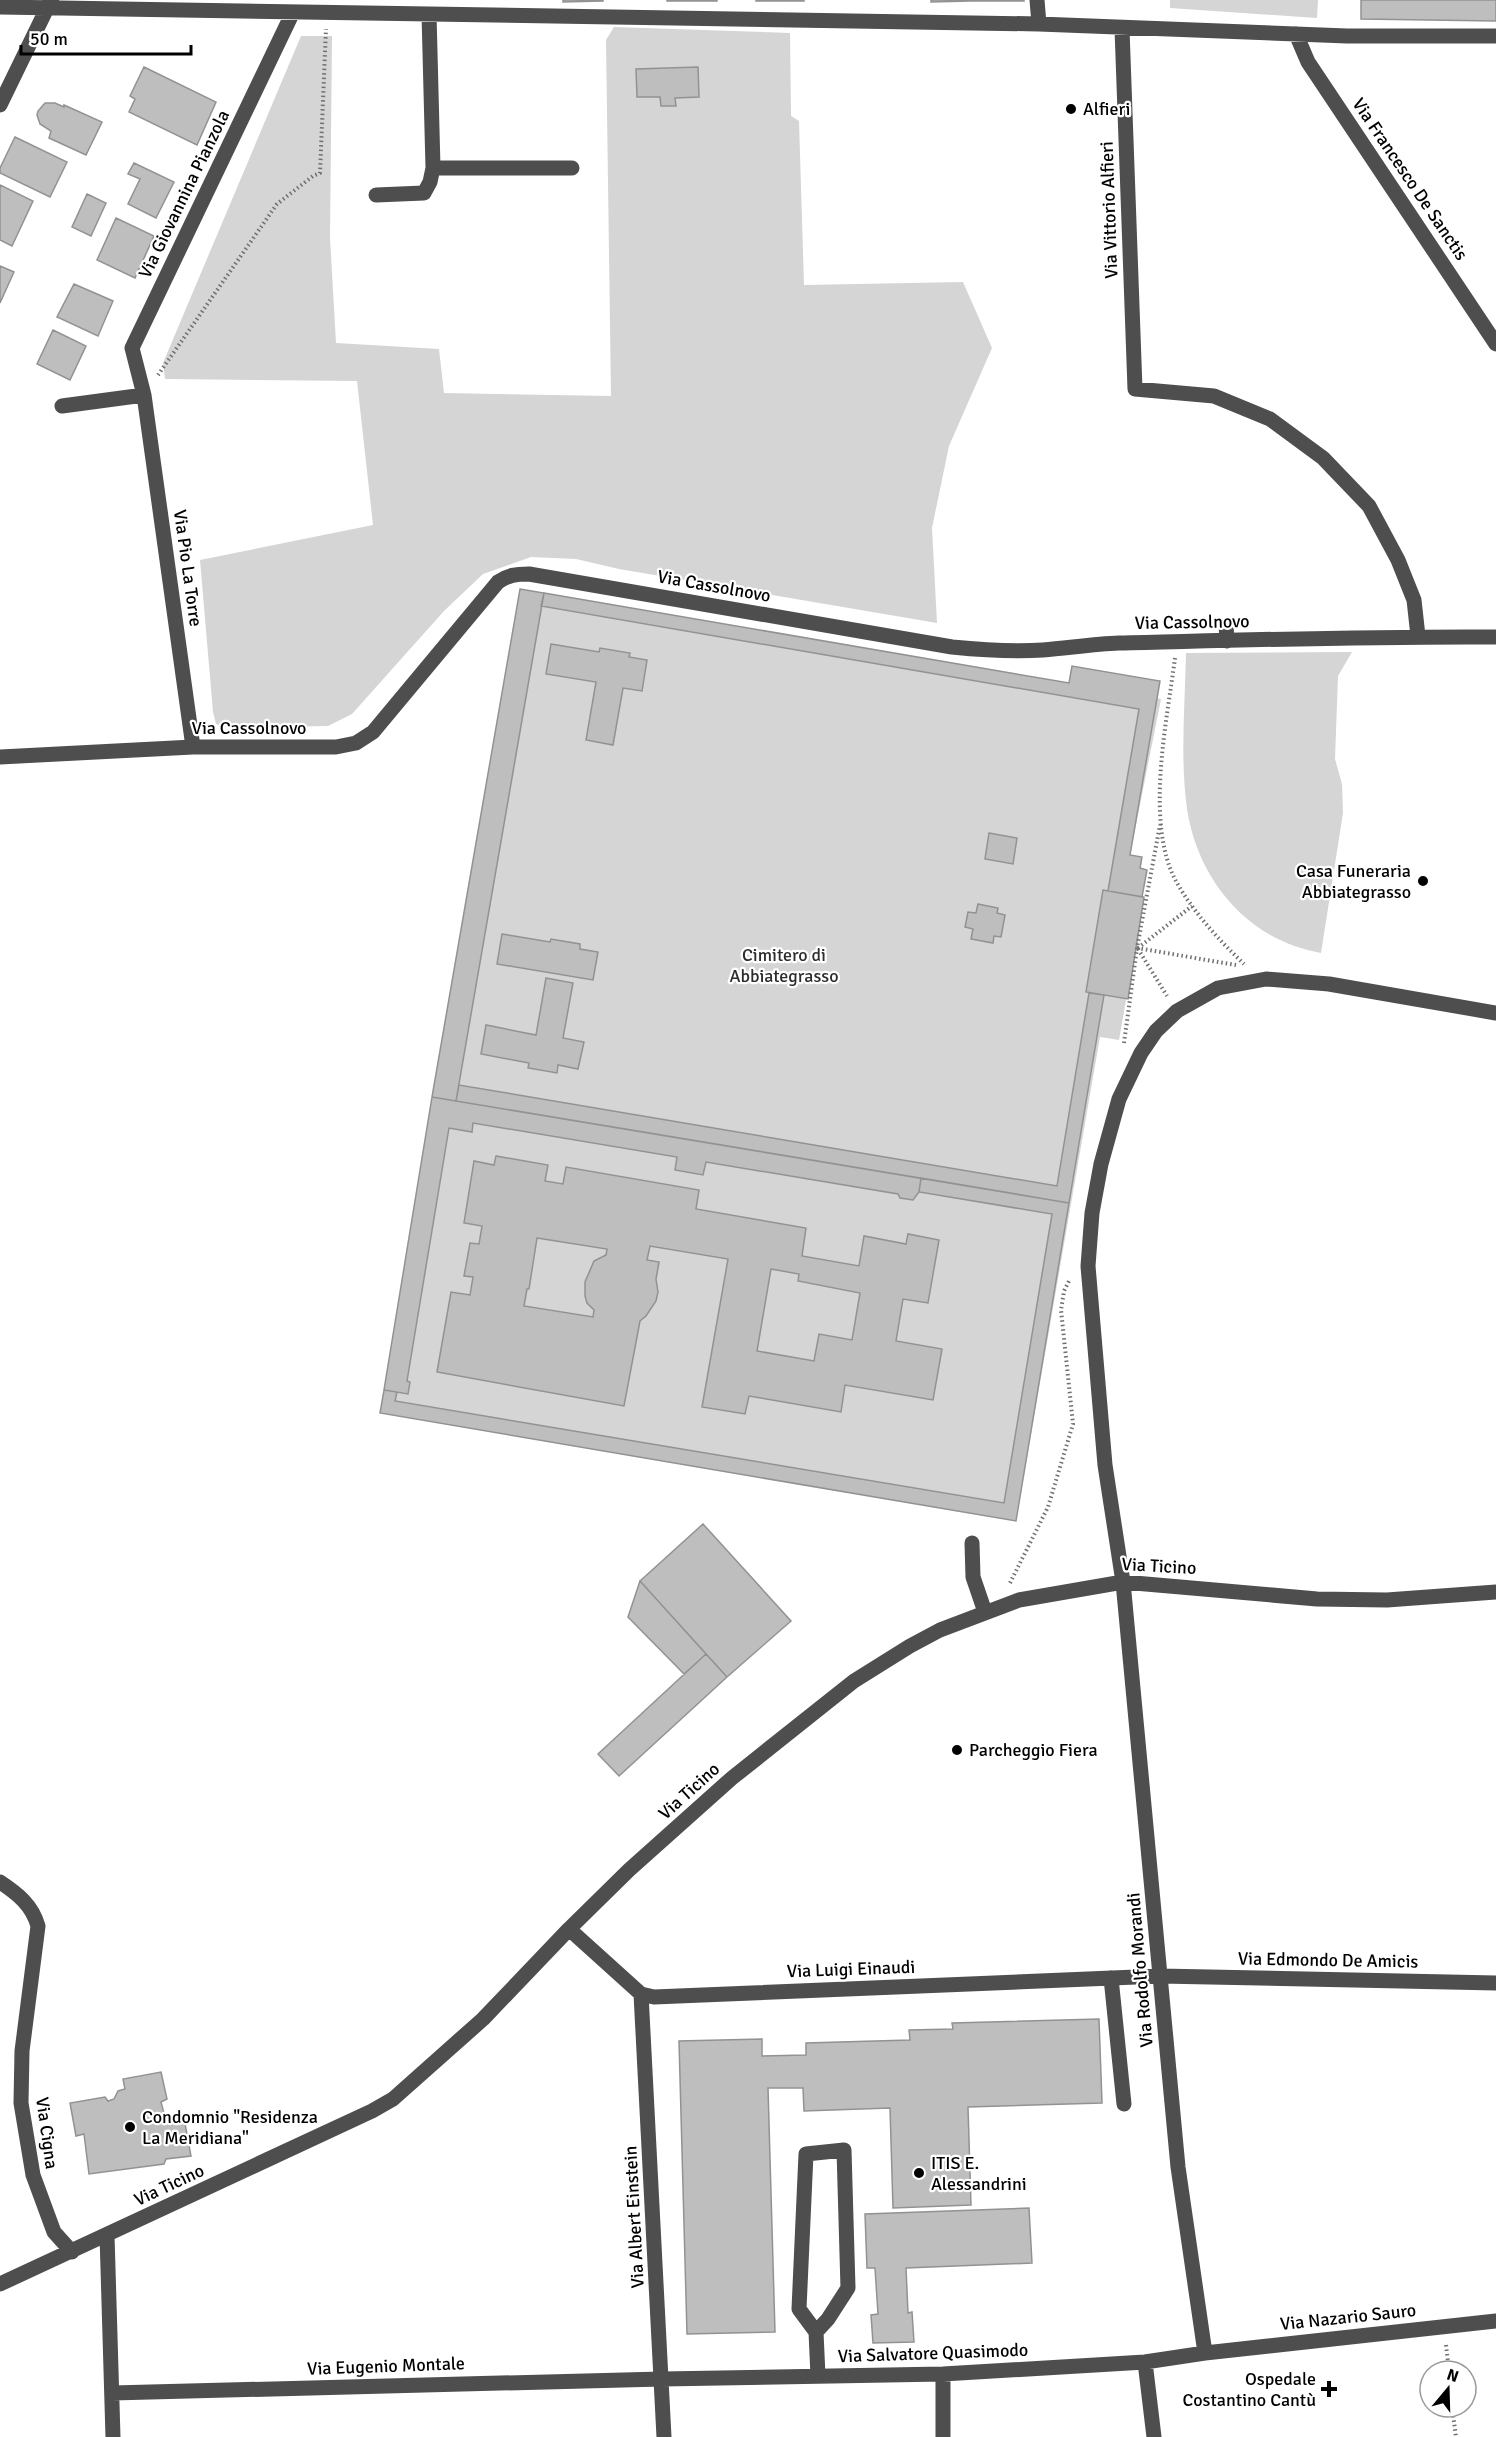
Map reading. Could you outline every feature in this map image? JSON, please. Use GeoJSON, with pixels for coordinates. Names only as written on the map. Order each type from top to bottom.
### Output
{"type":"FeatureCollection","features":[{"type":"Feature","properties":{"kind":"street"},"geometry":{"type":"LineString","coordinates":[[1037,0],[1039,24]]}},
{"type":"Feature","properties":{"kind":"street"},"geometry":{"type":"LineString","coordinates":[[0,7],[49,4],[326,13],[1039,24],[1296,34],[1496,36]]}},
{"type":"Feature","properties":{"kind":"street"},"geometry":{"type":"LineString","coordinates":[[0,105],[49,4]]}},
{"type":"Feature","properties":{"kind":"street","name":"Via Giovannina Pianzola"},"geometry":{"type":"LineString","coordinates":[[144,395],[132,348],[293,12]]}},
{"type":"Feature","properties":{"kind":"street"},"geometry":{"type":"LineString","coordinates":[[376,195],[424,194],[430,182],[433,168],[429,14]]}},
{"type":"Feature","properties":{"kind":"street","name":"Via Vittorio Alfieri"},"geometry":{"type":"LineString","coordinates":[[1122,29],[1135,389],[1214,396],[1270,419],[1323,458],[1369,506],[1398,560],[1414,600],[1418,636]]}},
{"type":"Feature","properties":{"kind":"street","name":"Via Francesco De Sanctis"},"geometry":{"type":"LineString","coordinates":[[1296,34],[1308,62],[1496,344]]}},
{"type":"Feature","properties":{"kind":"street"},"geometry":{"type":"LineString","coordinates":[[433,168],[572,168]]}},
{"type":"Feature","properties":{"kind":"street"},"geometry":{"type":"LineString","coordinates":[[62,406],[144,395]]}},
{"type":"Feature","properties":{"kind":"street","name":"Via Pio La Torre"},"geometry":{"type":"LineString","coordinates":[[144,395],[193,747]]}},
{"type":"Feature","properties":{"kind":"street","name":"Via Cassolnovo"},"geometry":{"type":"LineString","coordinates":[[0,757],[193,747],[336,747],[356,743],[373,732],[498,582],[508,575],[519,574],[952,647],[1025,651],[1109,644],[1177,642],[1226,633],[1496,637]]}},
{"type":"Feature","properties":{"kind":"street","name":"Via Rodolfo Morandi"},"geometry":{"type":"LineString","coordinates":[[1205,2353],[1179,2167],[1123,1582],[1105,1465],[1088,1266],[1092,1213],[1101,1164],[1119,1099],[1141,1053],[1156,1031],[1177,1011],[1218,988],[1266,979],[1329,984],[1496,1013]]}},
{"type":"Feature","properties":{"kind":"street"},"geometry":{"type":"LineString","coordinates":[[972,1543],[973,1577],[985,1612]]}},
{"type":"Feature","properties":{"kind":"street","name":"Via Ticino"},"geometry":{"type":"LineString","coordinates":[[0,2284],[372,2111],[393,2099],[483,2019],[629,1870],[732,1778],[831,1697],[910,1646],[985,1612],[1019,1600],[1123,1582],[1317,1599],[1387,1600],[1496,1592]]}},
{"type":"Feature","properties":{"kind":"street","name":"Via Cigna"},"geometry":{"type":"LineString","coordinates":[[0,1882],[26,1902],[34,1913],[38,1926],[22,2051],[21,2103],[33,2175],[54,2232],[72,2252]]}},
{"type":"Feature","properties":{"kind":"street"},"geometry":{"type":"LineString","coordinates":[[569,1929],[642,1994]]}},
{"type":"Feature","properties":{"kind":"street","name":"Via Luigi Einaudi"},"geometry":{"type":"LineString","coordinates":[[642,1994],[654,1997],[1160,1976]]}},
{"type":"Feature","properties":{"kind":"street","name":"Via Edmondo De Amicis"},"geometry":{"type":"LineString","coordinates":[[1160,1976],[1496,1983]]}},
{"type":"Feature","properties":{"kind":"street"},"geometry":{"type":"LineString","coordinates":[[1111,1978],[1124,2104]]}},
{"type":"Feature","properties":{"kind":"street","name":"Via Albert Einstein"},"geometry":{"type":"LineString","coordinates":[[642,1994],[664,2437]]}},
{"type":"Feature","properties":{"kind":"street"},"geometry":{"type":"LineString","coordinates":[[816,2332],[828,2319],[848,2288],[844,2150],[806,2154],[800,2309],[816,2332],[818,2376]]}},
{"type":"Feature","properties":{"kind":"street"},"geometry":{"type":"LineString","coordinates":[[107,2235],[113,2437]]}},
{"type":"Feature","properties":{"kind":"street","name":"Via Nazario Sauro"},"geometry":{"type":"LineString","coordinates":[[1205,2353],[1496,2321]]}},
{"type":"Feature","properties":{"kind":"street","name":"Via Salvatore Quasimodo"},"geometry":{"type":"LineString","coordinates":[[662,2379],[943,2374],[1145,2362],[1205,2353]]}},
{"type":"Feature","properties":{"kind":"street"},"geometry":{"type":"LineString","coordinates":[[1145,2362],[1154,2437]]}},
{"type":"Feature","properties":{"kind":"street"},"geometry":{"type":"LineString","coordinates":[[943,2374],[943,2437]]}},
{"type":"Feature","properties":{"kind":"street","name":"Via Eugenio Montale"},"geometry":{"type":"LineString","coordinates":[[112,2393],[662,2379]]}},
{"type":"Feature","properties":{"kind":"path"},"geometry":{"type":"LineString","coordinates":[[144,395],[277,204],[320,173],[326,13]]}},
{"type":"Feature","properties":{"kind":"path"},"geometry":{"type":"LineString","coordinates":[[1177,642],[1161,762],[1160,825],[1136,948],[1177,1011]]}},
{"type":"Feature","properties":{"kind":"path"},"geometry":{"type":"LineString","coordinates":[[1136,948],[1247,966],[1213,934],[1176,881],[1167,857],[1160,825]]}},
{"type":"Feature","properties":{"kind":"path"},"geometry":{"type":"LineString","coordinates":[[1136,948],[1192,906]]}},
{"type":"Feature","properties":{"kind":"path"},"geometry":{"type":"LineString","coordinates":[[1443,2326],[1447,2359]]}},
{"type":"Feature","properties":{"kind":"path"},"geometry":{"type":"LineString","coordinates":[[1454,2419],[1456,2437]]}},
{"type":"Feature","properties":{"kind":"green space"},"geometry":{"type":"Polygon","coordinates":[[[1170,0],[1318,0],[1317,18],[1170,8],[1170,0]]]}},
{"type":"Feature","properties":{"kind":"green space"},"geometry":{"type":"Polygon","coordinates":[[[614,27],[790,33],[791,116],[799,121],[804,285],[963,282],[992,348],[949,446],[932,528],[937,623],[619,569],[576,559],[531,557],[483,574],[444,611],[352,714],[328,726],[229,728],[216,724],[213,712],[200,560],[373,525],[357,381],[165,379],[163,363],[301,36],[332,36],[330,238],[336,343],[439,349],[444,393],[611,396],[606,40],[614,27]]]}},
{"type":"Feature","properties":{"kind":"green space","name":"Cimitero di Abbiategrasso"},"geometry":{"type":"Polygon","coordinates":[[[520,589],[1161,699],[1130,855],[1142,857],[1141,868],[1147,870],[1119,1040],[1100,1037],[1016,1521],[380,1413],[520,589]]]}},
{"type":"Feature","properties":{"kind":"green space"},"geometry":{"type":"Polygon","coordinates":[[[1352,652],[1338,676],[1335,759],[1342,784],[1343,813],[1321,953],[1271,936],[1250,921],[1231,904],[1215,883],[1202,860],[1193,835],[1185,790],[1186,653],[1352,652]]]}},
{"type":"Feature","properties":{"kind":"building"},"geometry":{"type":"Polygon","coordinates":[[[563,0],[603,0],[603,1],[563,2],[563,0]]]}},
{"type":"Feature","properties":{"kind":"building"},"geometry":{"type":"Polygon","coordinates":[[[717,0],[717,1],[667,1],[717,0]]]}},
{"type":"Feature","properties":{"kind":"building"},"geometry":{"type":"Polygon","coordinates":[[[804,0],[804,1],[756,1],[804,0]]]}},
{"type":"Feature","properties":{"kind":"building"},"geometry":{"type":"Polygon","coordinates":[[[931,0],[970,0],[970,1],[931,2],[931,0]]]}},
{"type":"Feature","properties":{"kind":"building"},"geometry":{"type":"Polygon","coordinates":[[[1024,0],[1024,1],[970,1],[1024,0]]]}},
{"type":"Feature","properties":{"kind":"building"},"geometry":{"type":"Polygon","coordinates":[[[1361,0],[1496,0],[1496,21],[1361,19],[1361,0]]]}},
{"type":"Feature","properties":{"kind":"building"},"geometry":{"type":"Polygon","coordinates":[[[144,67],[216,102],[197,145],[129,112],[135,99],[130,96],[144,67]]]}},
{"type":"Feature","properties":{"kind":"building"},"geometry":{"type":"Polygon","coordinates":[[[698,67],[699,97],[675,98],[676,106],[661,106],[660,97],[637,97],[636,69],[698,67]]]}},
{"type":"Feature","properties":{"kind":"building"},"geometry":{"type":"Polygon","coordinates":[[[45,103],[55,103],[64,107],[64,105],[102,122],[86,155],[49,138],[51,131],[40,124],[37,115],[45,103]]]}},
{"type":"Feature","properties":{"kind":"building"},"geometry":{"type":"Polygon","coordinates":[[[15,137],[67,162],[50,197],[0,173],[0,168],[15,137]]]}},
{"type":"Feature","properties":{"kind":"building"},"geometry":{"type":"Polygon","coordinates":[[[134,163],[174,182],[156,218],[128,204],[140,179],[128,174],[134,163]]]}},
{"type":"Feature","properties":{"kind":"building"},"geometry":{"type":"Polygon","coordinates":[[[0,185],[33,201],[12,246],[0,240],[0,185]]]}},
{"type":"Feature","properties":{"kind":"building"},"geometry":{"type":"Polygon","coordinates":[[[87,194],[106,203],[91,236],[72,227],[87,194]]]}},
{"type":"Feature","properties":{"kind":"building"},"geometry":{"type":"Polygon","coordinates":[[[116,218],[154,236],[135,278],[97,260],[116,218]]]}},
{"type":"Feature","properties":{"kind":"building"},"geometry":{"type":"Polygon","coordinates":[[[0,266],[14,272],[0,303],[0,266]]]}},
{"type":"Feature","properties":{"kind":"building"},"geometry":{"type":"Polygon","coordinates":[[[74,284],[113,301],[98,336],[57,317],[74,284]]]}},
{"type":"Feature","properties":{"kind":"building"},"geometry":{"type":"Polygon","coordinates":[[[53,330],[86,346],[70,380],[37,364],[53,330]]]}},
{"type":"Feature","properties":{"kind":"building"},"geometry":{"type":"Polygon","coordinates":[[[520,589],[544,593],[456,1101],[432,1097],[520,589]]]}},
{"type":"Feature","properties":{"kind":"building"},"geometry":{"type":"Polygon","coordinates":[[[544,593],[1069,683],[1072,666],[1160,681],[1130,855],[1142,857],[1140,868],[1147,870],[1142,897],[1108,891],[1139,709],[541,606],[544,593]]]}},
{"type":"Feature","properties":{"kind":"building"},"geometry":{"type":"Polygon","coordinates":[[[551,644],[599,652],[600,648],[630,653],[629,657],[647,660],[642,691],[623,688],[613,745],[586,740],[596,682],[546,674],[551,644]]]}},
{"type":"Feature","properties":{"kind":"building"},"geometry":{"type":"Polygon","coordinates":[[[989,833],[1017,838],[1013,864],[985,859],[989,833]]]}},
{"type":"Feature","properties":{"kind":"building"},"geometry":{"type":"Polygon","coordinates":[[[1103,890],[1144,897],[1128,999],[1086,992],[1103,890]]]}},
{"type":"Feature","properties":{"kind":"building"},"geometry":{"type":"Polygon","coordinates":[[[978,904],[998,908],[997,913],[1005,915],[1001,937],[994,936],[993,943],[971,939],[973,929],[965,927],[968,912],[976,913],[978,904]]]}},
{"type":"Feature","properties":{"kind":"building"},"geometry":{"type":"Polygon","coordinates":[[[502,934],[550,942],[551,939],[580,944],[580,949],[598,952],[593,980],[497,964],[502,934]]]}},
{"type":"Feature","properties":{"kind":"building"},"geometry":{"type":"Polygon","coordinates":[[[546,978],[573,983],[563,1038],[584,1042],[578,1069],[558,1065],[557,1073],[528,1068],[529,1063],[481,1054],[486,1025],[536,1035],[546,978]]]}},
{"type":"Feature","properties":{"kind":"building"},"geometry":{"type":"Polygon","coordinates":[[[1089,993],[1104,995],[1069,1203],[456,1101],[459,1085],[1057,1186],[1089,993]]]}},
{"type":"Feature","properties":{"kind":"building"},"geometry":{"type":"Polygon","coordinates":[[[432,1097],[921,1178],[919,1192],[913,1200],[900,1198],[898,1194],[706,1162],[703,1175],[675,1170],[677,1157],[473,1123],[472,1132],[449,1128],[407,1381],[410,1382],[408,1394],[384,1390],[432,1097]]]}},
{"type":"Feature","properties":{"kind":"building"},"geometry":{"type":"Polygon","coordinates":[[[496,1156],[548,1165],[545,1181],[563,1184],[566,1167],[699,1190],[696,1209],[806,1228],[802,1256],[859,1266],[864,1236],[906,1244],[908,1234],[939,1240],[928,1303],[903,1299],[896,1341],[942,1349],[933,1400],[845,1385],[841,1412],[749,1396],[745,1414],[702,1407],[728,1259],[650,1246],[647,1260],[659,1262],[656,1279],[658,1292],[656,1301],[640,1321],[624,1406],[437,1372],[451,1292],[470,1295],[473,1277],[464,1276],[470,1243],[479,1244],[482,1226],[464,1223],[474,1161],[494,1165],[496,1156]],[[537,1238],[524,1306],[593,1317],[594,1310],[587,1303],[585,1296],[585,1282],[594,1261],[606,1255],[607,1249],[537,1238]],[[771,1269],[757,1351],[814,1361],[819,1334],[852,1340],[860,1293],[798,1281],[799,1274],[771,1269]]]}},
{"type":"Feature","properties":{"kind":"building"},"geometry":{"type":"Polygon","coordinates":[[[921,1178],[1069,1203],[1016,1521],[380,1413],[384,1390],[397,1392],[395,1401],[1004,1503],[1052,1214],[919,1192],[921,1178]]]}},
{"type":"Feature","properties":{"kind":"building"},"geometry":{"type":"Polygon","coordinates":[[[703,1524],[791,1621],[727,1677],[640,1581],[703,1524]]]}},
{"type":"Feature","properties":{"kind":"building"},"geometry":{"type":"Polygon","coordinates":[[[640,1581],[706,1654],[684,1674],[628,1617],[640,1581]]]}},
{"type":"Feature","properties":{"kind":"building"},"geometry":{"type":"Polygon","coordinates":[[[706,1654],[727,1677],[619,1776],[598,1754],[706,1654]]]}},
{"type":"Feature","properties":{"kind":"building"},"geometry":{"type":"Polygon","coordinates":[[[1099,2019],[1102,2103],[968,2107],[971,2205],[893,2208],[890,2108],[804,2111],[803,2088],[768,2088],[775,2332],[687,2334],[679,2041],[762,2039],[762,2056],[806,2055],[806,2043],[910,2040],[909,2030],[953,2029],[952,2023],[1099,2019]]]}},
{"type":"Feature","properties":{"kind":"building","name":"Condomnio \"Residenza La Meridiana\""},"geometry":{"type":"Polygon","coordinates":[[[161,2072],[167,2099],[161,2102],[166,2121],[184,2118],[191,2156],[166,2159],[164,2164],[89,2174],[84,2134],[76,2136],[70,2103],[105,2097],[108,2101],[114,2099],[118,2091],[125,2089],[123,2079],[161,2072]]]}},
{"type":"Feature","properties":{"kind":"building"},"geometry":{"type":"Polygon","coordinates":[[[1029,2208],[1032,2263],[906,2268],[908,2313],[912,2312],[914,2342],[873,2343],[871,2315],[878,2314],[875,2268],[867,2268],[865,2214],[1029,2208]]]}},
{"type":"Feature","properties":{"kind":"place","name":"Alfieri"},"geometry":{"type":"Point","coordinates":[1071,109]}},
{"type":"Feature","properties":{"kind":"place","name":"Casa Funeraria Abbiategrasso"},"geometry":{"type":"Point","coordinates":[1423,881]}},
{"type":"Feature","properties":{"kind":"place","name":"Parcheggio Fiera"},"geometry":{"type":"Point","coordinates":[957,1750]}},
{"type":"Feature","properties":{"kind":"place","name":"Condomnio \"Residenza La Meridiana\""},"geometry":{"type":"Point","coordinates":[130,2127]}},
{"type":"Feature","properties":{"kind":"place","name":"ITIS E. Alessandrini"},"geometry":{"type":"Point","coordinates":[919,2173]}},
{"type":"Feature","properties":{"kind":"place","name":"Ospedale Costantino Cantù"},"geometry":{"type":"Point","coordinates":[1329,2389]}}]}
